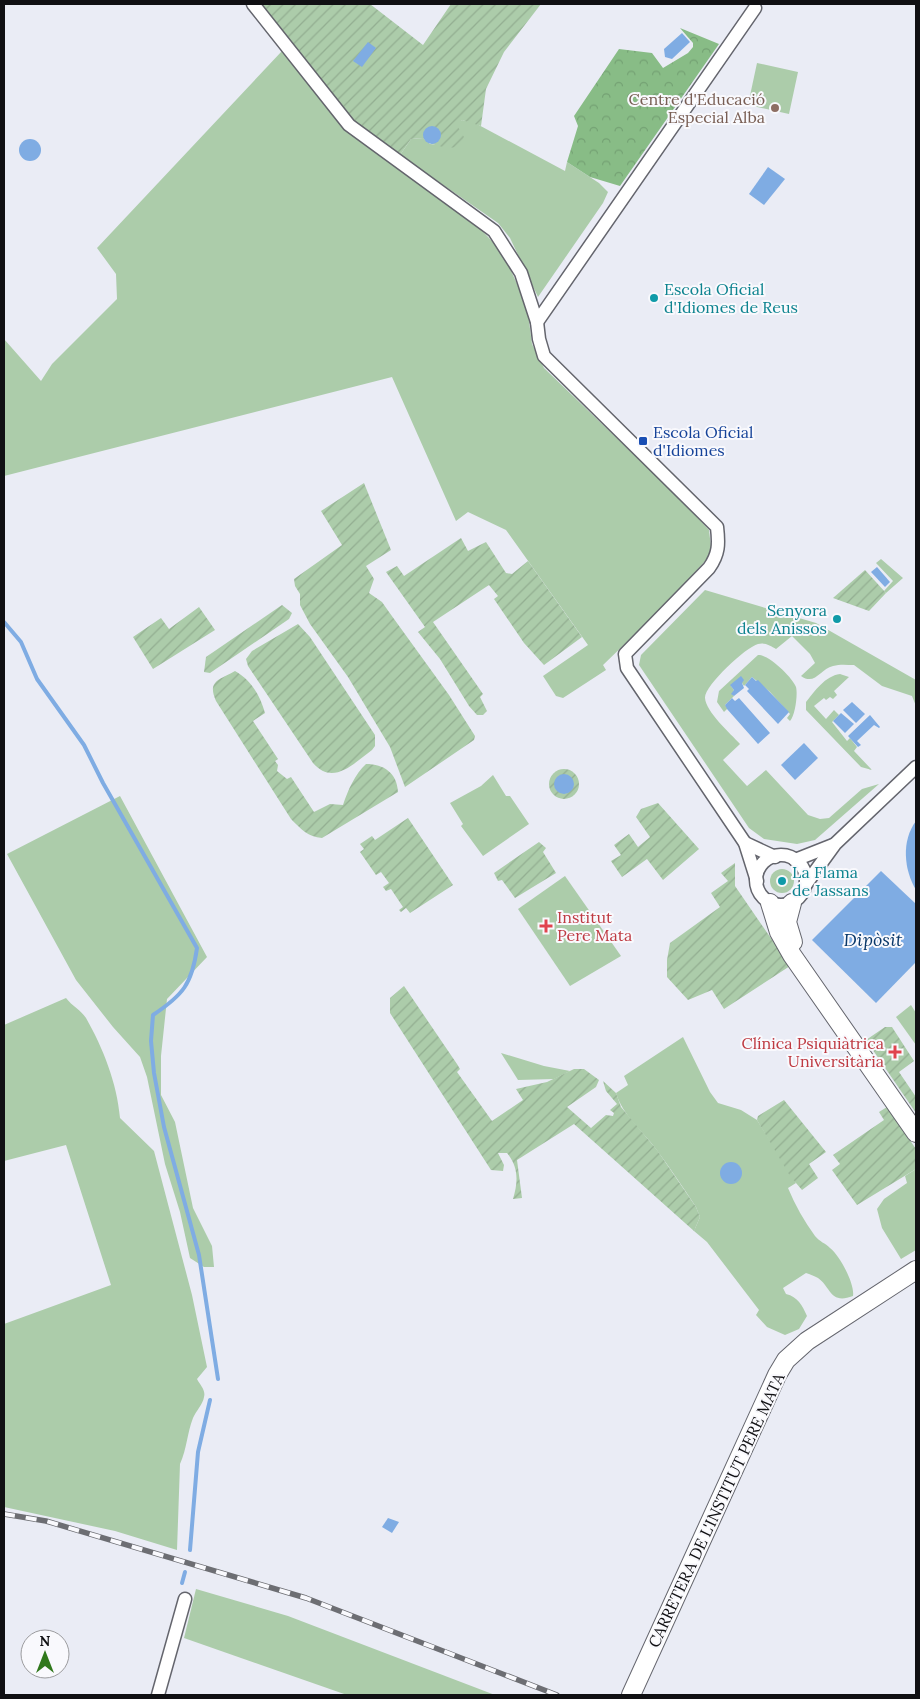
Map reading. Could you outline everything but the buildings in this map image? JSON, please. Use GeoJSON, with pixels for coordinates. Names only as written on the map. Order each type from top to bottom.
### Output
{"type":"FeatureCollection","features":[{"type":"Feature","properties":{"kind":"street"},"geometry":{"type":"LineString","coordinates":[[252,4],[349,125],[494,231],[521,273],[537,322],[544,356],[717,527],[719,543],[717,556],[709,568],[625,654],[627,668],[745,843],[760,893],[770,902],[781,905],[792,903]]}},
{"type":"Feature","properties":{"kind":"street"},"geometry":{"type":"LineString","coordinates":[[537,322],[755,8]]}},
{"type":"Feature","properties":{"kind":"street"},"geometry":{"type":"LineString","coordinates":[[799,961],[787,922],[792,903],[802,893],[806,884],[835,844],[916,767]]}},
{"type":"Feature","properties":{"kind":"street"},"geometry":{"type":"LineString","coordinates":[[745,843],[775,856],[785,856],[795,860],[803,869],[806,884]]}},
{"type":"Feature","properties":{"kind":"street"},"geometry":{"type":"LineString","coordinates":[[795,860],[835,844]]}},
{"type":"Feature","properties":{"kind":"street"},"geometry":{"type":"LineString","coordinates":[[757,881],[762,866],[775,856]]}},
{"type":"Feature","properties":{"kind":"street"},"geometry":{"type":"LineString","coordinates":[[770,902],[779,932],[916,1132]]}},
{"type":"Feature","properties":{"kind":"street","name":"CARRETERA DE L'INSTITUT PERE MATA"},"geometry":{"type":"LineString","coordinates":[[631,1695],[776,1375],[786,1360],[807,1341],[916,1270]]}},
{"type":"Feature","properties":{"kind":"street"},"geometry":{"type":"LineString","coordinates":[[158,1695],[185,1599]]}},
{"type":"Feature","properties":{"kind":"green space"},"geometry":{"type":"Polygon","coordinates":[[[256,4],[370,4],[423,45],[451,4],[541,4],[504,52],[486,89],[481,126],[462,120],[458,127],[464,137],[461,146],[446,147],[436,145],[423,138],[411,139],[400,155],[350,120],[256,4]]]}},
{"type":"Feature","properties":{"kind":"green space"},"geometry":{"type":"Polygon","coordinates":[[[680,28],[719,44],[620,186],[590,177],[567,162],[578,126],[574,116],[619,49],[652,53],[663,68],[688,53],[693,47],[693,43],[680,28]]]}},
{"type":"Feature","properties":{"kind":"green space"},"geometry":{"type":"Polygon","coordinates":[[[282,51],[311,83],[339,123],[393,165],[475,223],[503,253],[527,306],[532,344],[544,368],[684,503],[709,530],[711,547],[708,558],[663,607],[603,665],[606,670],[563,698],[556,696],[543,676],[588,645],[506,530],[468,512],[456,521],[392,377],[4,476],[4,339],[41,381],[52,364],[117,299],[116,274],[97,248],[282,51]]]}},
{"type":"Feature","properties":{"kind":"green space"},"geometry":{"type":"Polygon","coordinates":[[[757,63],[798,72],[789,114],[748,105],[757,63]]]}},
{"type":"Feature","properties":{"kind":"green space"},"geometry":{"type":"Polygon","coordinates":[[[462,120],[475,123],[565,171],[567,162],[599,183],[608,192],[603,203],[538,297],[510,238],[498,223],[400,155],[411,139],[423,138],[430,144],[440,145],[462,120]]]}},
{"type":"Feature","properties":{"kind":"green space"},"geometry":{"type":"Polygon","coordinates":[[[364,483],[391,550],[366,566],[374,579],[369,593],[382,602],[449,695],[475,736],[474,740],[405,787],[390,747],[348,677],[310,624],[300,605],[300,594],[295,586],[294,579],[342,545],[321,511],[364,483]]]}},
{"type":"Feature","properties":{"kind":"green space"},"geometry":{"type":"Polygon","coordinates":[[[461,538],[468,551],[486,542],[506,573],[512,574],[528,561],[582,637],[544,665],[524,643],[494,599],[498,596],[489,585],[433,622],[483,694],[480,697],[487,711],[483,715],[477,715],[469,706],[440,659],[418,632],[425,627],[386,572],[397,566],[404,576],[461,538]]]}},
{"type":"Feature","properties":{"kind":"green space"},"geometry":{"type":"Polygon","coordinates":[[[881,559],[903,578],[886,593],[884,591],[893,581],[876,563],[881,559]]]}},
{"type":"Feature","properties":{"kind":"green space"},"geometry":{"type":"Polygon","coordinates":[[[865,570],[886,593],[869,611],[833,598],[865,570]]]}},
{"type":"Feature","properties":{"kind":"green space"},"geometry":{"type":"Polygon","coordinates":[[[705,590],[816,623],[916,680],[916,706],[912,696],[882,686],[854,665],[833,666],[814,678],[806,679],[801,676],[815,663],[810,654],[792,636],[776,649],[763,644],[752,647],[718,676],[706,692],[706,704],[709,710],[740,744],[723,760],[747,786],[766,770],[808,815],[820,819],[829,818],[862,789],[879,784],[815,840],[797,844],[764,839],[749,828],[639,665],[641,655],[705,590]]]}},
{"type":"Feature","properties":{"kind":"green space"},"geometry":{"type":"Polygon","coordinates":[[[282,605],[292,613],[289,619],[210,673],[204,672],[206,657],[282,605]]]}},
{"type":"Feature","properties":{"kind":"green space"},"geometry":{"type":"Polygon","coordinates":[[[199,607],[215,630],[153,669],[133,637],[161,618],[169,629],[199,607]]]}},
{"type":"Feature","properties":{"kind":"green space"},"geometry":{"type":"Polygon","coordinates":[[[298,624],[310,637],[375,735],[375,746],[372,750],[350,766],[335,773],[320,770],[313,763],[248,666],[246,659],[252,651],[298,624]]]}},
{"type":"Feature","properties":{"kind":"green space"},"geometry":{"type":"Polygon","coordinates":[[[758,655],[768,658],[780,667],[796,687],[796,705],[790,721],[787,718],[790,714],[770,692],[752,677],[744,686],[742,683],[731,686],[734,690],[732,694],[734,696],[725,705],[728,708],[724,712],[717,702],[719,691],[758,655]]]}},
{"type":"Feature","properties":{"kind":"green space"},"geometry":{"type":"Polygon","coordinates":[[[235,671],[250,683],[260,700],[265,713],[253,721],[278,759],[275,761],[278,765],[277,771],[287,779],[291,777],[314,812],[330,804],[343,805],[352,783],[366,764],[373,764],[388,771],[395,780],[398,792],[322,838],[305,832],[291,819],[216,701],[214,685],[220,679],[235,671]]]}},
{"type":"Feature","properties":{"kind":"green space"},"geometry":{"type":"Polygon","coordinates":[[[840,674],[849,677],[834,691],[837,695],[833,699],[830,697],[826,700],[824,698],[814,706],[826,719],[834,710],[839,715],[832,722],[847,741],[850,738],[857,747],[854,751],[872,770],[861,767],[806,710],[806,702],[817,689],[825,681],[840,674]]]}},
{"type":"Feature","properties":{"kind":"green space"},"geometry":{"type":"Polygon","coordinates":[[[564,769],[575,773],[579,784],[575,795],[564,799],[553,795],[549,784],[553,773],[564,769]]]}},
{"type":"Feature","properties":{"kind":"green space"},"geometry":{"type":"Polygon","coordinates":[[[493,775],[506,796],[510,796],[529,824],[483,856],[461,826],[463,824],[450,803],[481,786],[493,775]]]}},
{"type":"Feature","properties":{"kind":"green space"},"geometry":{"type":"Polygon","coordinates":[[[120,796],[207,957],[167,999],[161,1056],[161,1095],[175,1122],[193,1208],[212,1246],[214,1267],[204,1267],[190,1258],[180,1212],[165,1164],[147,1077],[140,1057],[113,1027],[76,980],[7,854],[120,796]]]}},
{"type":"Feature","properties":{"kind":"green space"},"geometry":{"type":"Polygon","coordinates":[[[658,803],[699,849],[663,880],[647,859],[622,877],[611,861],[621,855],[614,845],[629,834],[638,847],[650,837],[636,817],[641,809],[658,803]]]}},
{"type":"Feature","properties":{"kind":"green space"},"geometry":{"type":"Polygon","coordinates":[[[408,818],[453,885],[410,913],[406,908],[401,912],[399,910],[403,907],[391,889],[386,891],[383,887],[389,883],[381,872],[376,875],[360,852],[364,849],[360,844],[372,836],[375,840],[408,818]]]}},
{"type":"Feature","properties":{"kind":"green space"},"geometry":{"type":"Polygon","coordinates":[[[539,842],[546,848],[543,852],[556,873],[515,898],[502,880],[498,881],[494,873],[539,842]]]}},
{"type":"Feature","properties":{"kind":"green space"},"geometry":{"type":"Polygon","coordinates":[[[735,863],[735,886],[790,966],[724,1009],[712,990],[688,1000],[667,977],[667,960],[670,943],[720,907],[711,893],[728,881],[721,873],[735,863]]]}},
{"type":"Feature","properties":{"kind":"green space"},"geometry":{"type":"Polygon","coordinates":[[[782,869],[790,873],[794,881],[790,889],[782,893],[774,889],[770,881],[774,873],[782,869]]]}},
{"type":"Feature","properties":{"kind":"green space"},"geometry":{"type":"Polygon","coordinates":[[[565,876],[621,956],[570,986],[518,909],[565,876]]]}},
{"type":"Feature","properties":{"kind":"green space"},"geometry":{"type":"Polygon","coordinates":[[[404,986],[457,1064],[460,1069],[457,1072],[492,1121],[523,1100],[516,1089],[547,1082],[574,1069],[584,1069],[599,1080],[596,1087],[567,1107],[591,1128],[606,1115],[613,1116],[614,1113],[610,1110],[617,1104],[606,1091],[603,1081],[616,1093],[621,1107],[657,1150],[696,1207],[700,1217],[694,1231],[574,1124],[517,1160],[522,1198],[513,1199],[516,1175],[511,1158],[507,1153],[498,1153],[504,1165],[503,1171],[491,1170],[390,1013],[390,998],[404,986]]]}},
{"type":"Feature","properties":{"kind":"green space"},"geometry":{"type":"Polygon","coordinates":[[[66,998],[84,1015],[98,1041],[116,1092],[120,1118],[154,1151],[192,1295],[207,1367],[197,1379],[203,1390],[204,1397],[189,1429],[180,1464],[177,1550],[115,1531],[4,1507],[4,1324],[111,1285],[66,1145],[4,1161],[4,1025],[66,998]]]}},
{"type":"Feature","properties":{"kind":"green space"},"geometry":{"type":"Polygon","coordinates":[[[911,1005],[916,1013],[916,1045],[896,1017],[911,1005]]]}},
{"type":"Feature","properties":{"kind":"green space"},"geometry":{"type":"Polygon","coordinates":[[[885,1027],[892,1027],[914,1061],[899,1072],[916,1097],[916,1113],[866,1040],[885,1027]]]}},
{"type":"Feature","properties":{"kind":"green space"},"geometry":{"type":"Polygon","coordinates":[[[683,1037],[710,1092],[718,1103],[741,1110],[757,1120],[796,1183],[788,1188],[800,1213],[815,1236],[838,1257],[852,1285],[853,1296],[845,1298],[835,1297],[818,1278],[806,1273],[783,1288],[786,1294],[794,1297],[799,1302],[807,1316],[799,1329],[785,1335],[767,1327],[756,1315],[759,1310],[707,1242],[694,1231],[700,1217],[696,1207],[656,1149],[623,1109],[616,1093],[628,1085],[624,1076],[683,1037]]]}},
{"type":"Feature","properties":{"kind":"green space"},"geometry":{"type":"Polygon","coordinates":[[[501,1053],[544,1066],[570,1071],[554,1079],[518,1080],[501,1053]]]}},
{"type":"Feature","properties":{"kind":"green space"},"geometry":{"type":"Polygon","coordinates":[[[784,1100],[826,1152],[809,1164],[818,1178],[802,1190],[790,1176],[757,1120],[758,1116],[784,1100]]]}},
{"type":"Feature","properties":{"kind":"green space"},"geometry":{"type":"Polygon","coordinates":[[[887,1107],[916,1149],[916,1169],[857,1205],[832,1170],[840,1164],[833,1155],[884,1120],[879,1112],[887,1107]]]}},
{"type":"Feature","properties":{"kind":"green space"},"geometry":{"type":"Polygon","coordinates":[[[916,1169],[916,1250],[901,1259],[882,1228],[877,1209],[884,1199],[907,1183],[905,1176],[916,1169]]]}},
{"type":"Feature","properties":{"kind":"green space"},"geometry":{"type":"Polygon","coordinates":[[[196,1589],[288,1616],[495,1695],[347,1695],[184,1638],[196,1589]]]}},
{"type":"Feature","properties":{"kind":"water"},"geometry":{"type":"Polygon","coordinates":[[[682,33],[690,42],[672,59],[665,57],[664,49],[682,33]]]}},
{"type":"Feature","properties":{"kind":"water"},"geometry":{"type":"Polygon","coordinates":[[[368,42],[376,48],[362,67],[353,61],[368,42]]]}},
{"type":"Feature","properties":{"kind":"water"},"geometry":{"type":"Polygon","coordinates":[[[432,126],[438,129],[441,135],[438,141],[432,144],[426,141],[423,135],[426,129],[432,126]]]}},
{"type":"Feature","properties":{"kind":"water"},"geometry":{"type":"Polygon","coordinates":[[[30,139],[38,142],[41,150],[38,158],[30,161],[22,158],[19,150],[22,142],[30,139]]]}},
{"type":"Feature","properties":{"kind":"water"},"geometry":{"type":"Polygon","coordinates":[[[768,167],[785,179],[764,205],[749,194],[768,167]]]}},
{"type":"Feature","properties":{"kind":"water"},"geometry":{"type":"Polygon","coordinates":[[[877,567],[890,582],[885,587],[871,572],[877,567]]]}},
{"type":"Feature","properties":{"kind":"water"},"geometry":{"type":"Polygon","coordinates":[[[741,676],[744,680],[742,683],[744,688],[734,696],[731,694],[734,690],[730,685],[741,676]]]}},
{"type":"Feature","properties":{"kind":"water"},"geometry":{"type":"Polygon","coordinates":[[[752,677],[756,681],[758,680],[789,712],[778,724],[747,691],[749,689],[745,685],[752,677]]]}},
{"type":"Feature","properties":{"kind":"water"},"geometry":{"type":"Polygon","coordinates":[[[732,698],[735,701],[739,698],[770,733],[758,744],[727,709],[725,705],[732,698]]]}},
{"type":"Feature","properties":{"kind":"water"},"geometry":{"type":"Polygon","coordinates":[[[852,702],[865,714],[856,723],[843,710],[852,702]]]}},
{"type":"Feature","properties":{"kind":"water"},"geometry":{"type":"Polygon","coordinates":[[[841,713],[854,724],[845,733],[833,721],[841,713]]]}},
{"type":"Feature","properties":{"kind":"water"},"geometry":{"type":"Polygon","coordinates":[[[870,715],[880,727],[874,725],[857,741],[861,745],[858,747],[848,736],[870,715]]]}},
{"type":"Feature","properties":{"kind":"water"},"geometry":{"type":"Polygon","coordinates":[[[804,743],[818,758],[795,780],[781,765],[804,743]]]}},
{"type":"Feature","properties":{"kind":"water"},"geometry":{"type":"Polygon","coordinates":[[[560,774],[568,774],[574,780],[574,788],[568,794],[560,794],[554,788],[554,780],[560,774]]]}},
{"type":"Feature","properties":{"kind":"water","name":"Dipòsit"},"geometry":{"type":"Polygon","coordinates":[[[916,821],[916,890],[909,874],[906,846],[911,829],[916,821]]]}},
{"type":"Feature","properties":{"kind":"water","name":"Dipòsit"},"geometry":{"type":"Polygon","coordinates":[[[881,871],[916,904],[916,962],[876,1003],[812,940],[881,871]]]}},
{"type":"Feature","properties":{"kind":"water"},"geometry":{"type":"Polygon","coordinates":[[[731,1162],[741,1169],[742,1173],[735,1183],[731,1184],[721,1177],[720,1173],[727,1163],[731,1162]]]}},
{"type":"Feature","properties":{"kind":"water"},"geometry":{"type":"Polygon","coordinates":[[[388,1518],[399,1522],[392,1533],[382,1527],[388,1518]]]}},
{"type":"Feature","properties":{"kind":"waterway"},"geometry":{"type":"LineString","coordinates":[[4,622],[21,642],[37,679],[84,745],[103,783],[197,948],[192,971],[184,988],[179,995],[153,1015],[151,1041],[154,1073],[164,1127],[199,1255],[218,1379]]}},
{"type":"Feature","properties":{"kind":"waterway"},"geometry":{"type":"LineString","coordinates":[[190,1550],[198,1452],[210,1400]]}},
{"type":"Feature","properties":{"kind":"waterway"},"geometry":{"type":"LineString","coordinates":[[182,1583],[185,1572]]}},
{"type":"Feature","properties":{"kind":"railway"},"geometry":{"type":"LineString","coordinates":[[4,1514],[46,1521],[306,1598],[557,1695]]}},
{"type":"Feature","properties":{"kind":"place","name":"Centre d'Educació Especial Alba"},"geometry":{"type":"Point","coordinates":[775,108]}},
{"type":"Feature","properties":{"kind":"place","name":"Escola Oficial d'Idiomes de Reus"},"geometry":{"type":"Point","coordinates":[654,298]}},
{"type":"Feature","properties":{"kind":"place","name":"Escola Oficial d'Idiomes"},"geometry":{"type":"Point","coordinates":[643,441]}},
{"type":"Feature","properties":{"kind":"place","name":"Senyora dels Anissos"},"geometry":{"type":"Point","coordinates":[837,619]}},
{"type":"Feature","properties":{"kind":"place","name":"La Flama de Jassans"},"geometry":{"type":"Point","coordinates":[782,881]}},
{"type":"Feature","properties":{"kind":"place","name":"Institut Pere Mata"},"geometry":{"type":"Point","coordinates":[546,926]}},
{"type":"Feature","properties":{"kind":"place","name":"Clínica Psiquiàtrica Universitària"},"geometry":{"type":"Point","coordinates":[895,1052]}}]}
